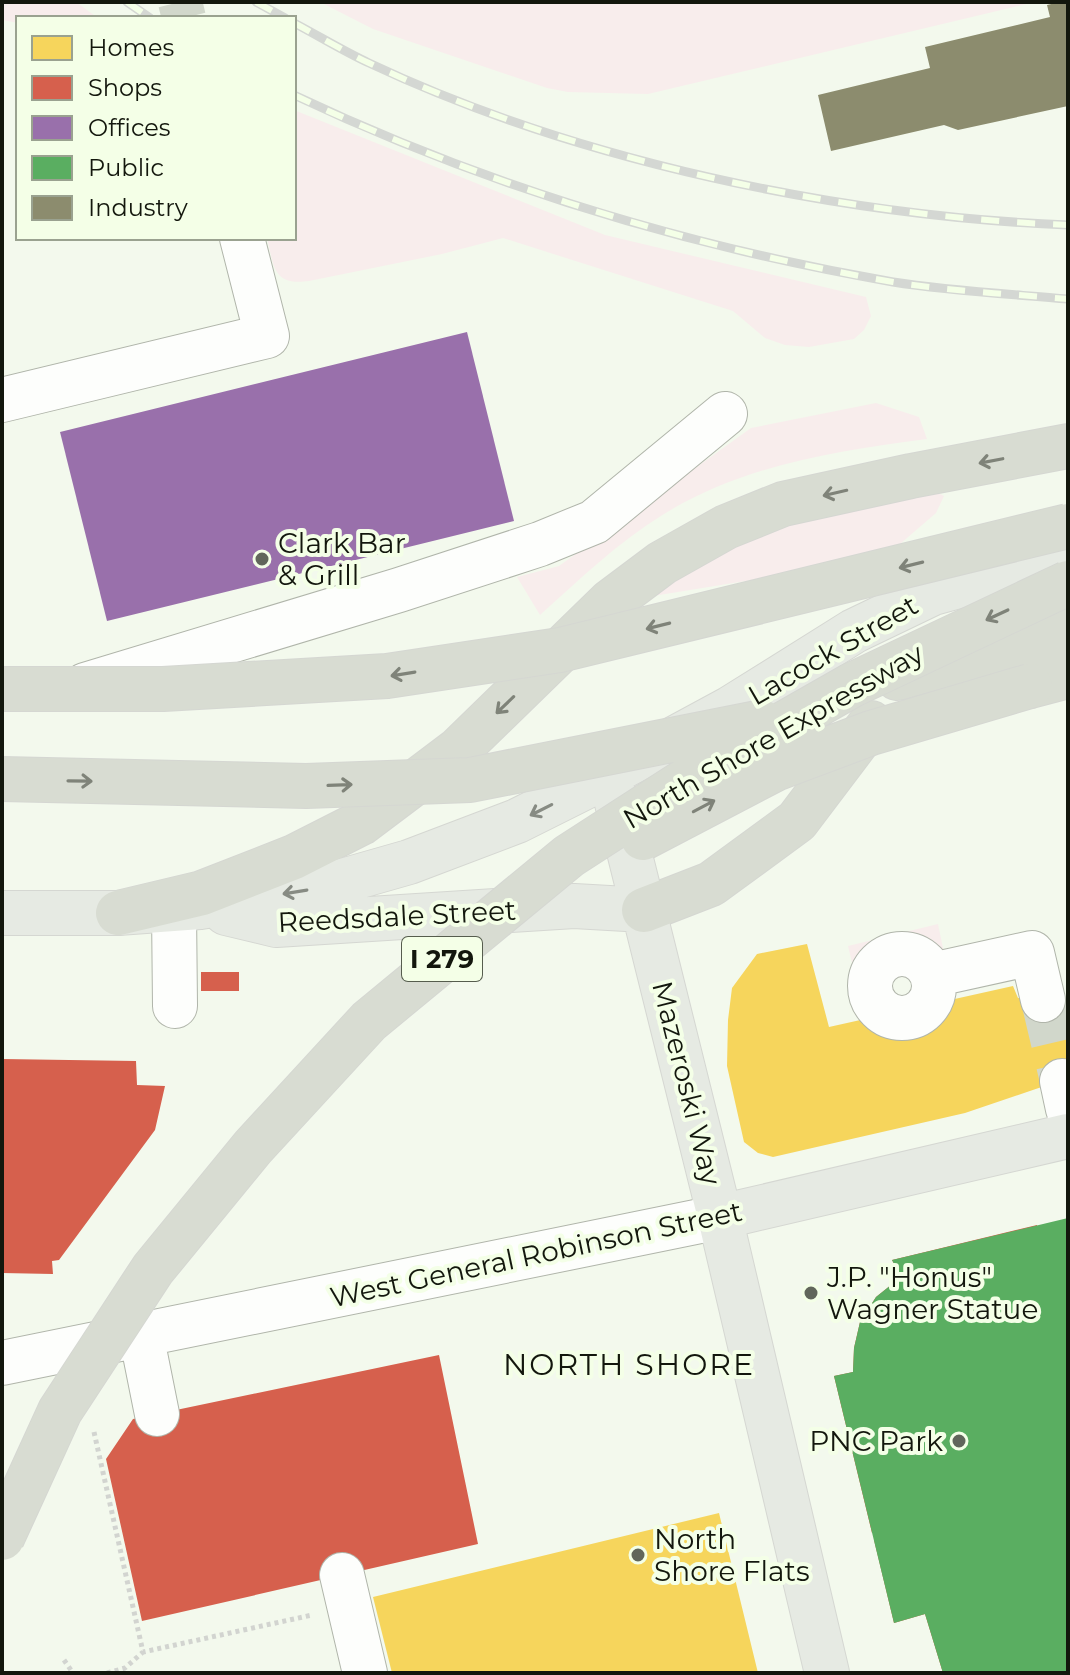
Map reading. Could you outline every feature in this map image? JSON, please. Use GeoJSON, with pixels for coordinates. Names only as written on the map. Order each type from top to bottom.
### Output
{"type":"FeatureCollection","features":[{"type":"Feature","properties":{"kind":"highway"},"geometry":{"type":"LineString","coordinates":[[118,913],[202,893],[294,857],[361,823],[458,750],[610,602],[662,563],[726,527],[783,504],[1068,446]]}},
{"type":"Feature","properties":{"kind":"highway"},"geometry":{"type":"LineString","coordinates":[[2,702],[387,676],[560,650],[1068,526]]}},
{"type":"Feature","properties":{"kind":"highway","name":"North Shore Expressway"},"geometry":{"type":"LineString","coordinates":[[2,1538],[60,1411],[153,1269],[253,1147],[369,1021],[569,856],[696,774],[852,685],[1068,583]]}},
{"type":"Feature","properties":{"kind":"highway"},"geometry":{"type":"LineString","coordinates":[[610,774],[792,708],[1068,631]]}},
{"type":"Feature","properties":{"kind":"highway"},"geometry":{"type":"LineString","coordinates":[[644,910],[711,884],[797,821],[865,728],[939,665]]}},
{"type":"Feature","properties":{"kind":"highway"},"geometry":{"type":"LineString","coordinates":[[2,779],[306,786],[470,780],[856,704],[1049,681]]}},
{"type":"Feature","properties":{"kind":"highway","name":"North Shore Expressway"},"geometry":{"type":"LineString","coordinates":[[2,1530],[76,1377],[148,1269],[249,1149],[355,1040],[484,936],[608,857],[775,769],[871,733],[1049,681]]}},
{"type":"Feature","properties":{"kind":"main road","name":"Lacock Street"},"geometry":{"type":"LineString","coordinates":[[610,774],[731,708],[854,631],[933,593],[1068,556]]}},
{"type":"Feature","properties":{"kind":"main road","name":"Reedsdale Street"},"geometry":{"type":"LineString","coordinates":[[2,913],[118,913],[187,908],[318,888],[409,862],[517,821],[610,774]]}},
{"type":"Feature","properties":{"kind":"main road","name":"Mazeroski Way"},"geometry":{"type":"LineString","coordinates":[[610,774],[720,1217],[827,1673]]}},
{"type":"Feature","properties":{"kind":"main road","name":"Reedsdale Street"},"geometry":{"type":"LineString","coordinates":[[187,908],[276,925],[574,906],[644,910]]}},
{"type":"Feature","properties":{"kind":"main road","name":"West General Robinson Street"},"geometry":{"type":"LineString","coordinates":[[720,1217],[1068,1136]]}},
{"type":"Feature","properties":{"kind":"street"},"geometry":{"type":"LineString","coordinates":[[2,400],[267,336],[243,240]]}},
{"type":"Feature","properties":{"kind":"street"},"geometry":{"type":"LineString","coordinates":[[2,702],[540,544],[594,522],[725,414]]}},
{"type":"Feature","properties":{"kind":"street"},"geometry":{"type":"LineString","coordinates":[[175,1006],[187,908]]}},
{"type":"Feature","properties":{"kind":"street"},"geometry":{"type":"LineString","coordinates":[[932,975],[1032,953],[1043,1000]]}},
{"type":"Feature","properties":{"kind":"street","name":"West General Robinson Street"},"geometry":{"type":"LineString","coordinates":[[2,1363],[720,1217]]}},
{"type":"Feature","properties":{"kind":"street"},"geometry":{"type":"LineString","coordinates":[[141,1334],[157,1414]]}},
{"type":"Feature","properties":{"kind":"street"},"geometry":{"type":"LineString","coordinates":[[333,1594],[365,1673]]}},
{"type":"Feature","properties":{"kind":"path"},"geometry":{"type":"LineString","coordinates":[[92,1425],[143,1652]]}},
{"type":"Feature","properties":{"kind":"path"},"geometry":{"type":"LineString","coordinates":[[107,1673],[125,1668],[143,1652],[333,1594]]}},
{"type":"Feature","properties":{"kind":"path"},"geometry":{"type":"LineString","coordinates":[[64,1660],[73,1673]]}},
{"type":"Feature","properties":{"kind":"shaded area"},"geometry":{"type":"Polygon","coordinates":[[[2,2],[76,2],[95,16],[16,16],[16,23],[2,20],[2,2]]]}},
{"type":"Feature","properties":{"kind":"shaded area"},"geometry":{"type":"Polygon","coordinates":[[[320,2],[1035,2],[648,94],[568,92],[547,88],[373,29],[320,2]]]}},
{"type":"Feature","properties":{"kind":"shaded area"},"geometry":{"type":"Polygon","coordinates":[[[296,111],[605,235],[866,297],[871,316],[864,330],[854,339],[809,347],[785,345],[765,338],[733,311],[503,238],[442,254],[309,281],[297,282],[282,277],[271,258],[267,240],[296,240],[296,111]]]}},
{"type":"Feature","properties":{"kind":"shaded area"},"geometry":{"type":"Polygon","coordinates":[[[876,403],[919,417],[927,439],[791,463],[726,483],[694,497],[631,537],[540,615],[517,577],[559,566],[751,428],[876,403]]]}},
{"type":"Feature","properties":{"kind":"shaded area"},"geometry":{"type":"Polygon","coordinates":[[[936,492],[944,496],[936,513],[900,544],[788,574],[647,597],[689,567],[787,520],[936,492]]]}},
{"type":"Feature","properties":{"kind":"shaded area"},"geometry":{"type":"Polygon","coordinates":[[[938,924],[944,953],[940,954],[918,940],[894,939],[873,949],[858,971],[854,971],[848,946],[938,924]]]}},
{"type":"Feature","properties":{"kind":"building: Homes"},"geometry":{"type":"Polygon","coordinates":[[[807,944],[829,1027],[1013,986],[1018,998],[1062,1003],[1068,1032],[1068,1078],[965,1113],[773,1157],[758,1153],[744,1142],[727,1066],[732,988],[757,954],[807,944]]]}},
{"type":"Feature","properties":{"kind":"building: Homes","name":"North Shore Flats"},"geometry":{"type":"Polygon","coordinates":[[[719,1513],[758,1673],[392,1673],[373,1597],[719,1513]]]}},
{"type":"Feature","properties":{"kind":"building: Shops"},"geometry":{"type":"Polygon","coordinates":[[[201,972],[239,972],[239,991],[201,991],[201,972]]]}},
{"type":"Feature","properties":{"kind":"building: Shops"},"geometry":{"type":"Polygon","coordinates":[[[2,1059],[136,1061],[137,1085],[165,1086],[155,1130],[59,1260],[52,1261],[53,1274],[2,1273],[2,1059]]]}},
{"type":"Feature","properties":{"kind":"building: Shops"},"geometry":{"type":"Polygon","coordinates":[[[1037,1225],[1044,1258],[1068,1286],[1068,1333],[1038,1378],[1034,1375],[1036,1351],[1026,1318],[1002,1290],[975,1275],[942,1272],[913,1279],[877,1311],[865,1336],[862,1371],[872,1409],[893,1430],[929,1447],[956,1449],[980,1443],[1003,1429],[1012,1419],[1016,1421],[1003,1456],[995,1498],[924,1490],[868,1504],[875,1532],[872,1533],[834,1376],[853,1372],[860,1322],[876,1297],[901,1277],[892,1260],[1037,1225]]]}},
{"type":"Feature","properties":{"kind":"building: Shops"},"geometry":{"type":"Polygon","coordinates":[[[1068,1354],[1068,1673],[1025,1673],[1018,1657],[1005,1596],[1002,1532],[1013,1470],[1035,1408],[1068,1354]]]}},
{"type":"Feature","properties":{"kind":"building: Shops"},"geometry":{"type":"Polygon","coordinates":[[[439,1355],[478,1544],[142,1621],[106,1459],[133,1419],[439,1355]]]}},
{"type":"Feature","properties":{"kind":"building: Shops"},"geometry":{"type":"Polygon","coordinates":[[[940,1525],[990,1529],[992,1590],[1005,1658],[1011,1673],[943,1673],[925,1614],[894,1623],[874,1540],[940,1525]]]}},
{"type":"Feature","properties":{"kind":"building: Offices"},"geometry":{"type":"Polygon","coordinates":[[[467,332],[514,521],[107,621],[60,432],[467,332]]]}},
{"type":"Feature","properties":{"kind":"building: Public","name":"PNC Park"},"geometry":{"type":"Polygon","coordinates":[[[1068,1218],[1068,1673],[943,1673],[925,1614],[894,1623],[834,1376],[853,1372],[860,1322],[876,1297],[901,1277],[892,1260],[1068,1218]]]}},
{"type":"Feature","properties":{"kind":"building: Industry"},"geometry":{"type":"Polygon","coordinates":[[[1068,2],[1068,106],[958,130],[944,125],[831,151],[818,95],[930,68],[925,47],[1050,17],[1047,5],[1068,2]]]}},
{"type":"Feature","properties":{"kind":"tunnel"},"geometry":{"type":"LineString","coordinates":[[180,2],[184,16]]}},
{"type":"Feature","properties":{"kind":"tunnel"},"geometry":{"type":"LineString","coordinates":[[1043,1000],[1062,1081]]}},
{"type":"Feature","properties":{"kind":"railway"},"geometry":{"type":"LineString","coordinates":[[127,2],[147,16]]}},
{"type":"Feature","properties":{"kind":"railway"},"geometry":{"type":"LineString","coordinates":[[256,2],[281,16]]}},
{"type":"Feature","properties":{"kind":"railway"},"geometry":{"type":"LineString","coordinates":[[296,24],[359,58],[449,98],[621,155],[801,196],[891,210],[1068,225]]}},
{"type":"Feature","properties":{"kind":"railway"},"geometry":{"type":"LineString","coordinates":[[296,96],[439,157],[512,184],[663,231],[893,282],[1068,299]]}},
{"type":"Feature","properties":{"kind":"place","name":"Clark Bar & Grill"},"geometry":{"type":"Point","coordinates":[262,559]}},
{"type":"Feature","properties":{"kind":"place","name":"J.P. \"Honus\" Wagner Statue"},"geometry":{"type":"Point","coordinates":[811,1293]}},
{"type":"Feature","properties":{"kind":"place","name":"PNC Park"},"geometry":{"type":"Point","coordinates":[959,1441]}},
{"type":"Feature","properties":{"kind":"place","name":"North Shore Flats"},"geometry":{"type":"Point","coordinates":[638,1555]}},
{"type":"Feature","properties":{"kind":"district","name":"NORTH SHORE"},"geometry":{"type":"Point","coordinates":[629,1365]}}]}
